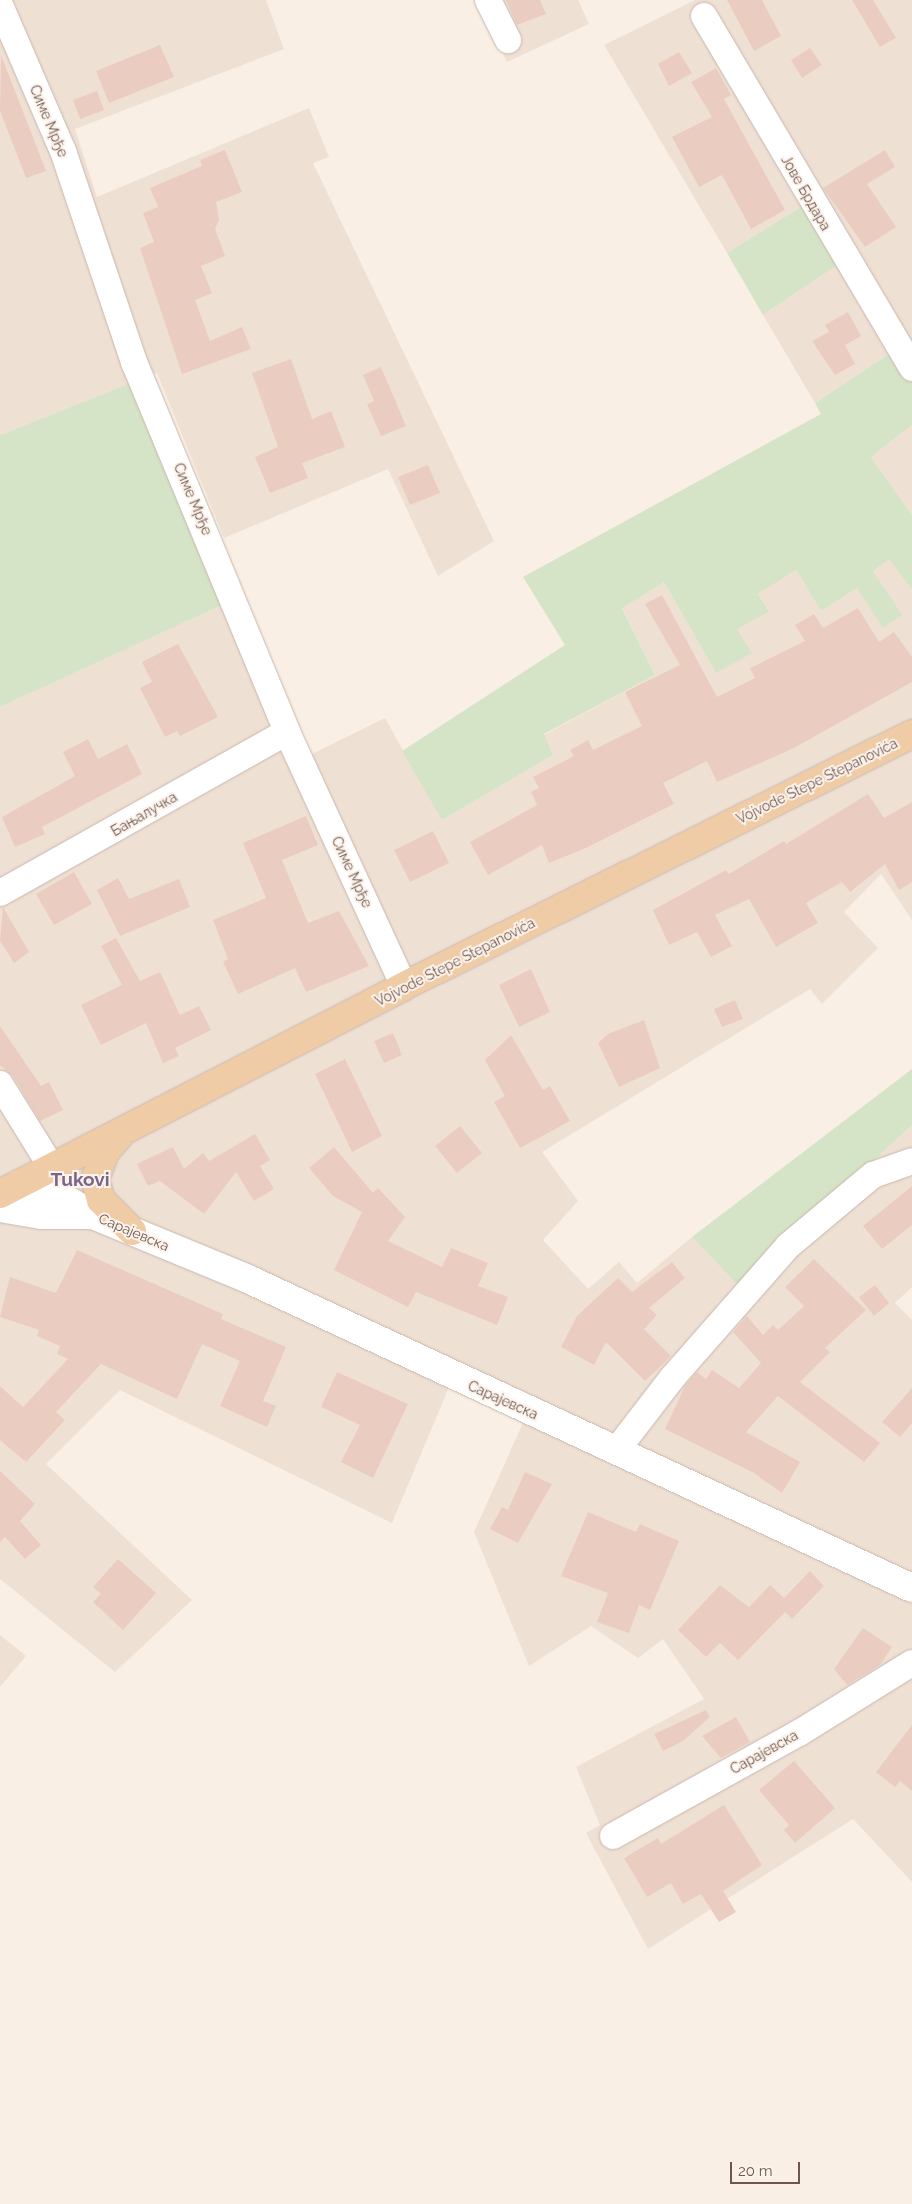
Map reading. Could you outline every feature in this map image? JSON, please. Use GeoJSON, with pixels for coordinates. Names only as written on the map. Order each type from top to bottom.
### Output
{"type":"FeatureCollection","features":[{"type":"Feature","properties":{"kind":"main road","name":"Vojvode Stepe Stepanovića"},"geometry":{"type":"LineString","coordinates":[[10,1189],[404,986],[912,734]]}},
{"type":"Feature","properties":{"kind":"main road"},"geometry":{"type":"LineString","coordinates":[[123,1132],[106,1152],[95,1179],[101,1200],[132,1231]]}},
{"type":"Feature","properties":{"kind":"main road","name":"Сарајевска"},"geometry":{"type":"LineString","coordinates":[[10,1189],[61,1196],[93,1214],[248,1279],[912,1588]]}},
{"type":"Feature","properties":{"kind":"main road"},"geometry":{"type":"LineString","coordinates":[[0,1208],[42,1214],[93,1214]]}},
{"type":"Feature","properties":{"kind":"street"},"geometry":{"type":"LineString","coordinates":[[488,0],[508,40]]}},
{"type":"Feature","properties":{"kind":"street","name":"Симе Мрђе"},"geometry":{"type":"LineString","coordinates":[[0,5],[63,151],[134,362],[288,732],[404,986]]}},
{"type":"Feature","properties":{"kind":"street","name":"Јове Брдара"},"geometry":{"type":"LineString","coordinates":[[704,16],[912,368]]}},
{"type":"Feature","properties":{"kind":"street","name":"Бањалучка"},"geometry":{"type":"LineString","coordinates":[[0,893],[288,732]]}},
{"type":"Feature","properties":{"kind":"street"},"geometry":{"type":"LineString","coordinates":[[0,1084],[52,1168]]}},
{"type":"Feature","properties":{"kind":"street"},"geometry":{"type":"LineString","coordinates":[[616,1451],[673,1377],[788,1246],[873,1175],[912,1161]]}},
{"type":"Feature","properties":{"kind":"street","name":"Сарајевска"},"geometry":{"type":"LineString","coordinates":[[613,1836],[799,1733],[912,1663]]}},
{"type":"Feature","properties":{"kind":"shaded area"},"geometry":{"type":"Polygon","coordinates":[[[0,0],[266,0],[284,49],[75,129],[97,197],[309,108],[329,157],[313,163],[494,541],[438,576],[388,469],[224,538],[157,373],[0,435],[0,0]]]}},
{"type":"Feature","properties":{"kind":"shaded area"},"geometry":{"type":"Polygon","coordinates":[[[478,0],[578,0],[589,24],[507,62],[478,0]]]}},
{"type":"Feature","properties":{"kind":"shaded area"},"geometry":{"type":"Polygon","coordinates":[[[695,0],[912,0],[912,358],[903,345],[815,403],[763,315],[842,262],[807,203],[727,253],[604,45],[695,0]]]}},
{"type":"Feature","properties":{"kind":"shaded area"},"geometry":{"type":"Polygon","coordinates":[[[912,425],[912,515],[871,457],[912,425]]]}},
{"type":"Feature","properties":{"kind":"shaded area"},"geometry":{"type":"Polygon","coordinates":[[[889,558],[912,590],[912,920],[881,874],[844,912],[878,948],[822,1004],[810,989],[542,1152],[578,1201],[543,1240],[588,1289],[619,1262],[637,1283],[692,1237],[739,1285],[912,1125],[912,1287],[895,1303],[912,1320],[912,1882],[853,1819],[648,1949],[586,1833],[600,1825],[576,1767],[704,1699],[663,1639],[638,1658],[591,1626],[529,1666],[474,1532],[523,1423],[449,1387],[392,1523],[120,1390],[46,1464],[192,1600],[115,1672],[0,1579],[0,707],[229,602],[296,768],[314,753],[385,718],[442,820],[553,755],[544,735],[655,675],[622,607],[664,582],[716,673],[737,629],[769,612],[758,594],[796,570],[821,611],[857,588],[883,627],[901,615],[873,571],[889,558]]]}},
{"type":"Feature","properties":{"kind":"shaded area"},"geometry":{"type":"Polygon","coordinates":[[[0,1635],[26,1656],[0,1687],[0,1635]]]}},
{"type":"Feature","properties":{"kind":"green space"},"geometry":{"type":"Polygon","coordinates":[[[807,203],[842,262],[763,315],[727,253],[807,203]]]}},
{"type":"Feature","properties":{"kind":"green space"},"geometry":{"type":"Polygon","coordinates":[[[903,345],[912,358],[912,425],[871,457],[912,515],[912,590],[889,559],[873,571],[902,615],[883,628],[857,588],[821,611],[796,570],[758,594],[769,612],[737,629],[752,653],[716,673],[664,582],[622,608],[655,675],[544,734],[553,755],[442,820],[402,751],[565,645],[523,577],[821,414],[815,403],[903,345]]]}},
{"type":"Feature","properties":{"kind":"green space"},"geometry":{"type":"Polygon","coordinates":[[[141,379],[229,602],[0,707],[0,435],[141,379]]]}},
{"type":"Feature","properties":{"kind":"green space"},"geometry":{"type":"Polygon","coordinates":[[[912,1069],[912,1125],[739,1286],[692,1237],[912,1069]]]}},
{"type":"Feature","properties":{"kind":"building"},"geometry":{"type":"Polygon","coordinates":[[[506,0],[540,0],[546,14],[517,25],[506,0]]]}},
{"type":"Feature","properties":{"kind":"building"},"geometry":{"type":"Polygon","coordinates":[[[727,0],[762,0],[781,36],[754,51],[727,0]]]}},
{"type":"Feature","properties":{"kind":"building"},"geometry":{"type":"Polygon","coordinates":[[[852,0],[873,0],[896,38],[880,47],[852,0]]]}},
{"type":"Feature","properties":{"kind":"building"},"geometry":{"type":"Polygon","coordinates":[[[160,45],[174,77],[109,103],[96,71],[160,45]]]}},
{"type":"Feature","properties":{"kind":"building"},"geometry":{"type":"Polygon","coordinates":[[[810,48],[822,65],[802,78],[791,60],[810,48]]]}},
{"type":"Feature","properties":{"kind":"building"},"geometry":{"type":"Polygon","coordinates":[[[679,52],[692,73],[669,86],[658,64],[679,52]]]}},
{"type":"Feature","properties":{"kind":"building"},"geometry":{"type":"Polygon","coordinates":[[[1,55],[46,171],[26,178],[0,111],[1,55]]]}},
{"type":"Feature","properties":{"kind":"building"},"geometry":{"type":"Polygon","coordinates":[[[716,68],[731,95],[724,99],[785,210],[751,229],[722,175],[699,187],[672,137],[712,117],[691,82],[716,68]]]}},
{"type":"Feature","properties":{"kind":"building"},"geometry":{"type":"Polygon","coordinates":[[[97,91],[104,110],[80,119],[73,100],[97,91]]]}},
{"type":"Feature","properties":{"kind":"building"},"geometry":{"type":"Polygon","coordinates":[[[225,150],[242,192],[216,202],[219,220],[215,229],[225,256],[201,266],[212,293],[195,300],[210,341],[242,327],[251,349],[182,374],[140,248],[154,242],[143,213],[158,207],[150,188],[202,166],[200,160],[225,150]]]}},
{"type":"Feature","properties":{"kind":"building"},"geometry":{"type":"Polygon","coordinates":[[[885,150],[895,167],[867,184],[896,227],[865,247],[823,188],[885,150]]]}},
{"type":"Feature","properties":{"kind":"building"},"geometry":{"type":"Polygon","coordinates":[[[848,312],[861,336],[845,345],[855,364],[835,375],[812,341],[829,332],[825,325],[848,312]]]}},
{"type":"Feature","properties":{"kind":"building"},"geometry":{"type":"Polygon","coordinates":[[[291,359],[312,419],[331,411],[345,447],[302,463],[308,478],[270,493],[255,457],[278,447],[252,373],[291,359]]]}},
{"type":"Feature","properties":{"kind":"building"},"geometry":{"type":"Polygon","coordinates":[[[381,367],[406,426],[381,436],[367,404],[374,401],[363,375],[381,367]]]}},
{"type":"Feature","properties":{"kind":"building"},"geometry":{"type":"Polygon","coordinates":[[[428,465],[440,493],[410,505],[398,477],[428,465]]]}},
{"type":"Feature","properties":{"kind":"building"},"geometry":{"type":"Polygon","coordinates":[[[662,595],[717,697],[755,678],[750,668],[805,641],[795,625],[814,614],[823,628],[858,608],[879,642],[894,632],[912,657],[912,682],[792,749],[717,782],[707,761],[663,783],[674,804],[586,848],[549,863],[542,845],[488,875],[470,842],[537,805],[531,792],[539,788],[533,777],[574,756],[570,750],[588,740],[593,750],[642,726],[625,692],[680,665],[645,604],[662,595]]]}},
{"type":"Feature","properties":{"kind":"building"},"geometry":{"type":"Polygon","coordinates":[[[178,644],[218,717],[180,736],[177,731],[165,737],[140,688],[152,682],[142,662],[178,644]]]}},
{"type":"Feature","properties":{"kind":"building"},"geometry":{"type":"Polygon","coordinates":[[[88,739],[98,759],[127,744],[142,774],[42,827],[45,834],[15,847],[2,817],[75,776],[63,752],[88,739]]]}},
{"type":"Feature","properties":{"kind":"building"},"geometry":{"type":"Polygon","coordinates":[[[868,794],[884,818],[912,802],[912,882],[899,890],[885,864],[850,892],[842,882],[806,903],[818,923],[776,947],[749,899],[715,915],[732,946],[711,957],[697,932],[669,945],[653,910],[726,870],[729,874],[784,841],[786,844],[868,794]]]}},
{"type":"Feature","properties":{"kind":"building"},"geometry":{"type":"Polygon","coordinates":[[[306,816],[318,845],[282,860],[308,923],[339,911],[369,966],[306,992],[295,968],[238,994],[223,962],[228,959],[213,920],[266,898],[243,843],[306,816]]]}},
{"type":"Feature","properties":{"kind":"building"},"geometry":{"type":"Polygon","coordinates":[[[433,831],[449,863],[410,882],[394,850],[433,831]]]}},
{"type":"Feature","properties":{"kind":"building"},"geometry":{"type":"Polygon","coordinates":[[[74,872],[92,904],[54,925],[36,894],[74,872]]]}},
{"type":"Feature","properties":{"kind":"building"},"geometry":{"type":"Polygon","coordinates":[[[118,878],[129,899],[179,879],[190,907],[120,936],[97,890],[118,878]]]}},
{"type":"Feature","properties":{"kind":"building"},"geometry":{"type":"Polygon","coordinates":[[[3,907],[29,952],[14,963],[0,941],[3,907]]]}},
{"type":"Feature","properties":{"kind":"building"},"geometry":{"type":"Polygon","coordinates":[[[116,938],[140,981],[160,972],[180,1015],[199,1006],[211,1030],[175,1048],[179,1056],[163,1063],[146,1023],[101,1045],[81,1005],[122,985],[101,946],[116,938]]]}},
{"type":"Feature","properties":{"kind":"building"},"geometry":{"type":"Polygon","coordinates":[[[531,969],[550,1012],[519,1027],[499,985],[531,969]]]}},
{"type":"Feature","properties":{"kind":"building"},"geometry":{"type":"Polygon","coordinates":[[[735,1000],[743,1019],[722,1027],[714,1009],[735,1000]]]}},
{"type":"Feature","properties":{"kind":"building"},"geometry":{"type":"Polygon","coordinates":[[[644,1020],[660,1068],[619,1087],[598,1043],[608,1034],[644,1020]]]}},
{"type":"Feature","properties":{"kind":"building"},"geometry":{"type":"Polygon","coordinates":[[[0,1026],[41,1086],[49,1082],[63,1110],[40,1121],[13,1076],[0,1065],[0,1026]]]}},
{"type":"Feature","properties":{"kind":"building"},"geometry":{"type":"Polygon","coordinates":[[[393,1033],[402,1055],[384,1063],[374,1041],[393,1033]]]}},
{"type":"Feature","properties":{"kind":"building"},"geometry":{"type":"Polygon","coordinates":[[[511,1035],[543,1090],[550,1086],[570,1121],[520,1148],[494,1102],[505,1096],[485,1060],[511,1035]]]}},
{"type":"Feature","properties":{"kind":"building"},"geometry":{"type":"Polygon","coordinates":[[[345,1059],[382,1136],[352,1152],[315,1074],[345,1059]]]}},
{"type":"Feature","properties":{"kind":"building"},"geometry":{"type":"Polygon","coordinates":[[[460,1126],[482,1153],[457,1173],[435,1146],[460,1126]]]}},
{"type":"Feature","properties":{"kind":"building"},"geometry":{"type":"Polygon","coordinates":[[[255,1134],[270,1160],[260,1166],[274,1189],[254,1201],[236,1172],[204,1214],[160,1181],[148,1186],[137,1164],[173,1147],[184,1169],[203,1153],[209,1161],[255,1134]]]}},
{"type":"Feature","properties":{"kind":"building"},"geometry":{"type":"Polygon","coordinates":[[[334,1147],[373,1193],[378,1188],[405,1217],[388,1241],[442,1267],[451,1248],[488,1263],[478,1286],[508,1297],[497,1325],[416,1292],[408,1307],[334,1270],[362,1212],[333,1196],[309,1168],[334,1147]]]}},
{"type":"Feature","properties":{"kind":"building"},"geometry":{"type":"Polygon","coordinates":[[[912,1186],[912,1225],[882,1249],[863,1226],[912,1186]]]}},
{"type":"Feature","properties":{"kind":"building"},"geometry":{"type":"Polygon","coordinates":[[[77,1250],[223,1314],[221,1319],[286,1347],[263,1401],[276,1406],[267,1427],[220,1406],[240,1361],[202,1344],[177,1399],[101,1364],[56,1412],[65,1420],[26,1462],[0,1440],[0,1386],[23,1407],[68,1359],[57,1354],[60,1346],[37,1336],[39,1330],[0,1317],[10,1277],[56,1293],[77,1250]]]}},
{"type":"Feature","properties":{"kind":"building"},"geometry":{"type":"Polygon","coordinates":[[[814,1259],[866,1310],[825,1348],[830,1352],[800,1382],[880,1443],[864,1462],[778,1396],[746,1432],[800,1462],[782,1493],[754,1473],[665,1429],[685,1386],[697,1372],[706,1379],[712,1370],[739,1388],[761,1363],[733,1332],[747,1316],[763,1335],[773,1325],[778,1330],[804,1306],[785,1287],[814,1259]]]}},
{"type":"Feature","properties":{"kind":"building"},"geometry":{"type":"Polygon","coordinates":[[[672,1262],[685,1278],[649,1308],[657,1315],[644,1329],[671,1356],[645,1381],[606,1342],[594,1365],[561,1347],[577,1316],[618,1278],[632,1292],[672,1262]]]}},
{"type":"Feature","properties":{"kind":"building"},"geometry":{"type":"Polygon","coordinates":[[[875,1285],[889,1303],[874,1316],[859,1297],[875,1285]]]}},
{"type":"Feature","properties":{"kind":"building"},"geometry":{"type":"Polygon","coordinates":[[[337,1372],[408,1404],[373,1478],[341,1462],[360,1425],[321,1407],[337,1372]]]}},
{"type":"Feature","properties":{"kind":"building"},"geometry":{"type":"Polygon","coordinates":[[[912,1388],[912,1423],[900,1437],[882,1422],[912,1388]]]}},
{"type":"Feature","properties":{"kind":"building"},"geometry":{"type":"Polygon","coordinates":[[[0,1471],[35,1504],[20,1521],[41,1545],[25,1559],[5,1537],[0,1542],[0,1471]]]}},
{"type":"Feature","properties":{"kind":"building"},"geometry":{"type":"Polygon","coordinates":[[[525,1472],[552,1484],[518,1543],[490,1529],[502,1507],[508,1510],[525,1472]]]}},
{"type":"Feature","properties":{"kind":"building"},"geometry":{"type":"Polygon","coordinates":[[[588,1512],[636,1532],[640,1524],[679,1541],[650,1610],[639,1605],[629,1633],[597,1622],[608,1593],[561,1576],[588,1512]]]}},
{"type":"Feature","properties":{"kind":"building"},"geometry":{"type":"Polygon","coordinates":[[[118,1559],[156,1593],[123,1630],[93,1602],[101,1594],[93,1587],[118,1559]]]}},
{"type":"Feature","properties":{"kind":"building"},"geometry":{"type":"Polygon","coordinates":[[[810,1571],[824,1586],[792,1619],[785,1612],[738,1660],[720,1643],[706,1657],[678,1630],[720,1585],[749,1607],[770,1585],[784,1598],[810,1571]]]}},
{"type":"Feature","properties":{"kind":"building"},"geometry":{"type":"Polygon","coordinates":[[[863,1628],[892,1647],[880,1665],[847,1685],[834,1669],[863,1628]]]}},
{"type":"Feature","properties":{"kind":"building"},"geometry":{"type":"Polygon","coordinates":[[[706,1710],[710,1717],[683,1741],[663,1751],[654,1734],[706,1710]]]}},
{"type":"Feature","properties":{"kind":"building"},"geometry":{"type":"Polygon","coordinates":[[[736,1717],[750,1742],[721,1758],[702,1736],[736,1717]]]}},
{"type":"Feature","properties":{"kind":"building"},"geometry":{"type":"Polygon","coordinates":[[[912,1725],[912,1791],[900,1781],[895,1787],[876,1772],[912,1725]]]}},
{"type":"Feature","properties":{"kind":"building"},"geometry":{"type":"Polygon","coordinates":[[[794,1761],[835,1808],[795,1843],[784,1830],[789,1825],[759,1790],[794,1761]]]}},
{"type":"Feature","properties":{"kind":"building"},"geometry":{"type":"Polygon","coordinates":[[[724,1805],[762,1865],[723,1891],[736,1912],[719,1922],[701,1894],[683,1904],[671,1883],[647,1897],[624,1858],[658,1838],[661,1844],[724,1805]]]}},
{"type":"Feature","properties":{"kind":"district","name":"Tukovi"},"geometry":{"type":"Point","coordinates":[80,1180]}}]}
